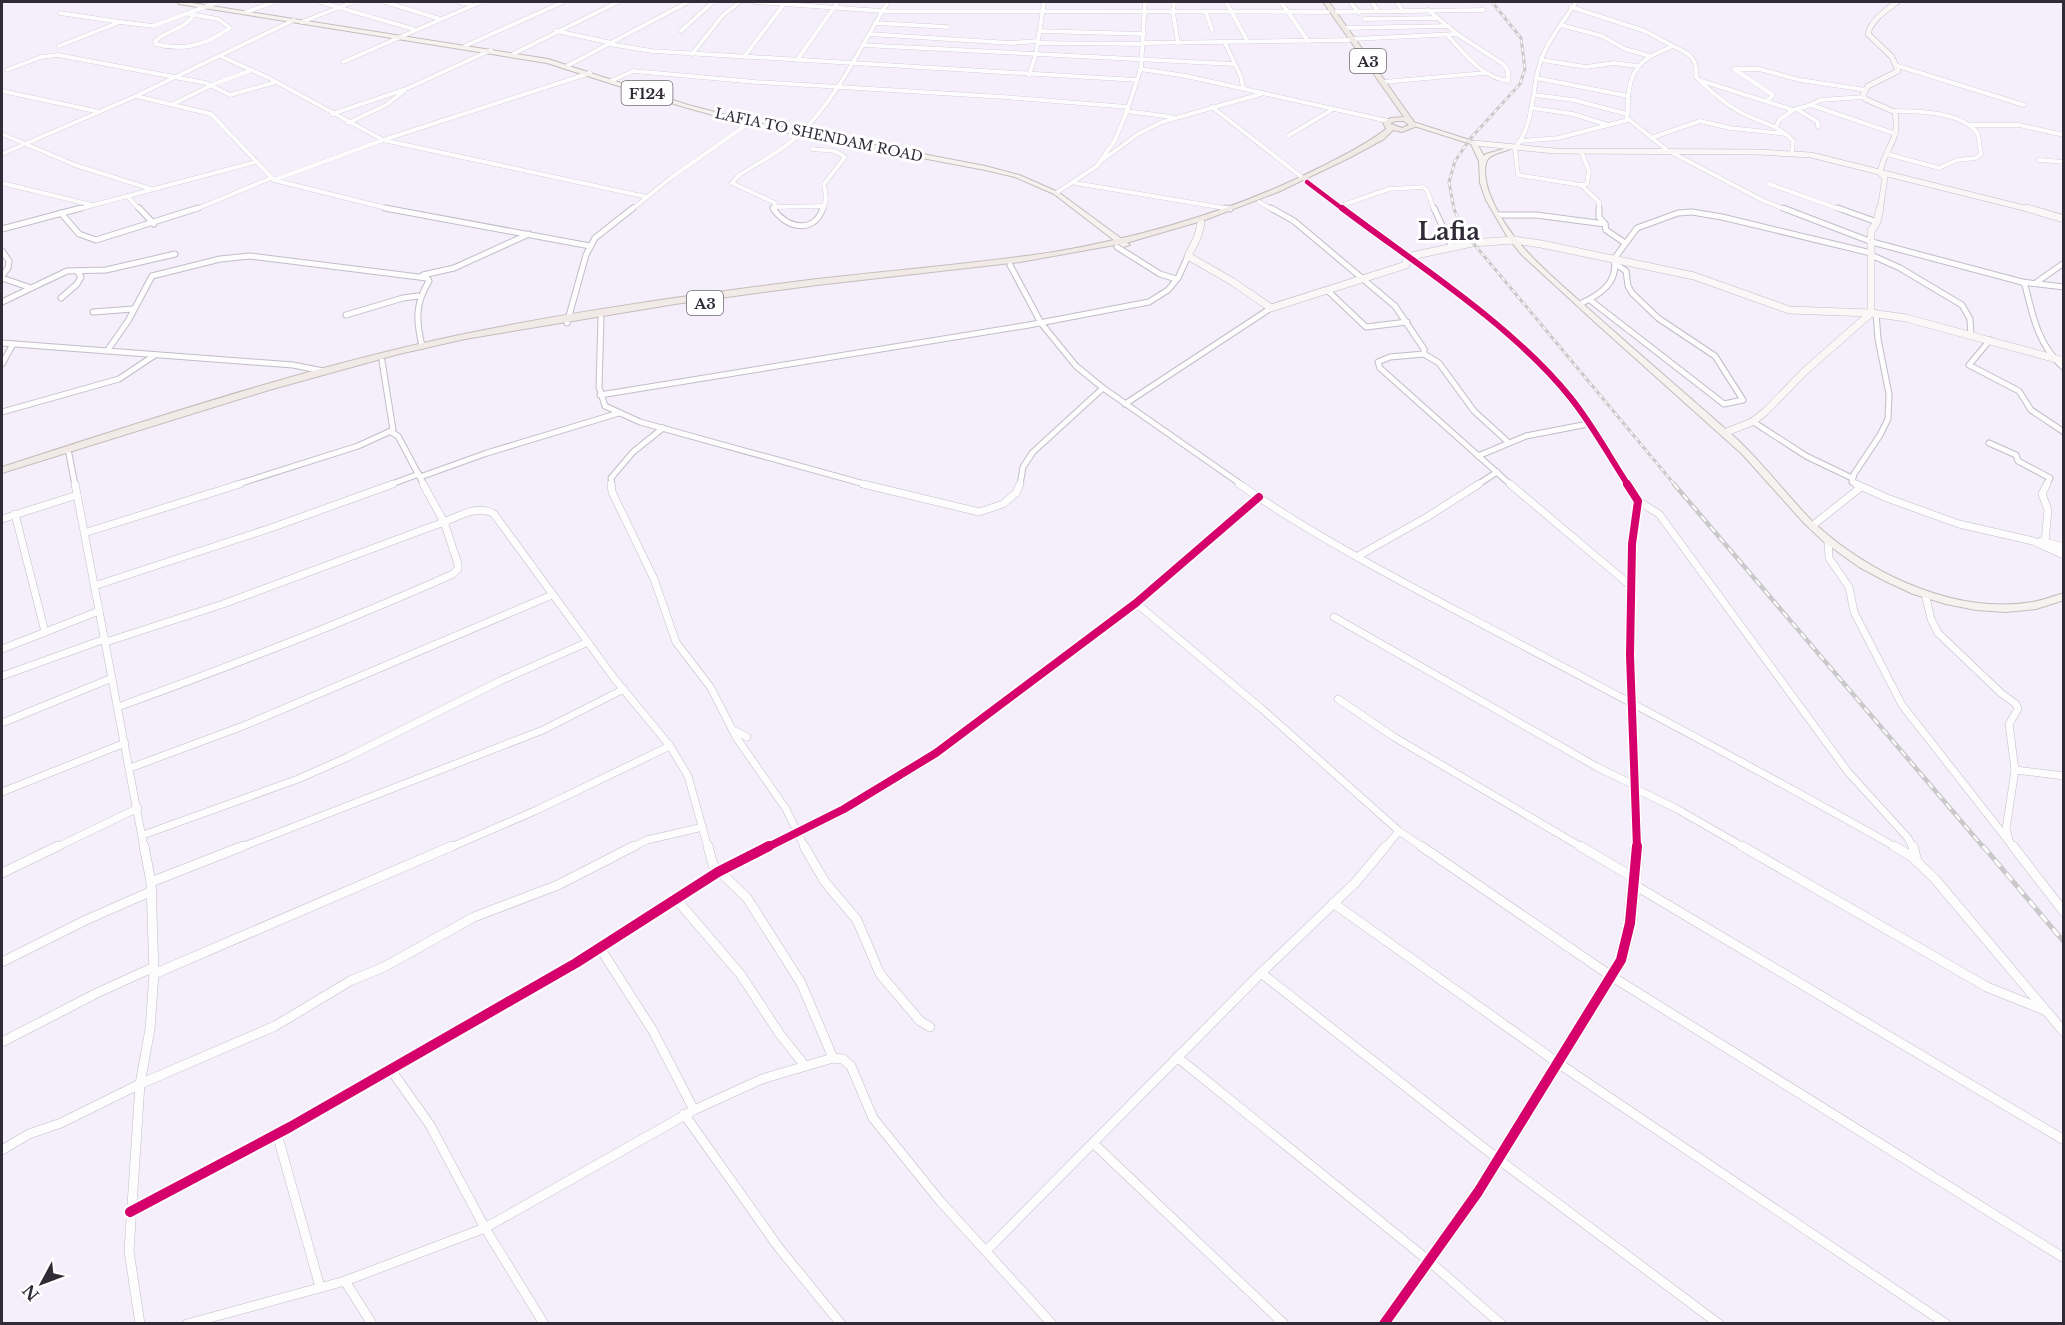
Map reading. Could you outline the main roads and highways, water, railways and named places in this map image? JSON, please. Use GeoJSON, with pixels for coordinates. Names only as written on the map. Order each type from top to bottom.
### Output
{"type":"FeatureCollection","features":[{"type":"Feature","properties":{"kind":"highway","name":"A3"},"geometry":{"type":"LineString","coordinates":[[2,470],[323,371],[422,346],[567,320],[817,282],[1002,262],[1121,245],[1230,209],[1305,180],[1387,133],[1396,109],[1393,103],[1344,28],[1319,2]]}},
{"type":"Feature","properties":{"kind":"highway","name":"A3"},"geometry":{"type":"LineString","coordinates":[[2,476],[266,393],[382,361],[567,320],[601,318],[830,285],[1010,265],[1121,245],[1201,223],[1259,202],[1409,126],[1383,82],[1330,12],[1326,2]]}},
{"type":"Feature","properties":{"kind":"highway"},"geometry":{"type":"LineString","coordinates":[[1390,122],[1409,126]]}},
{"type":"Feature","properties":{"kind":"main road","name":"LAFIA TO SHENDAM ROAD"},"geometry":{"type":"LineString","coordinates":[[179,2],[513,54],[567,66],[686,106],[749,123],[1017,176],[1056,193],[1121,245]]}},
{"type":"Feature","properties":{"kind":"main road"},"geometry":{"type":"LineString","coordinates":[[1409,126],[1474,143],[1483,162],[1484,187],[1514,240],[1580,304],[1724,433],[1828,540],[1880,574],[1925,594],[1984,608],[2008,610],[2032,608],[2064,597]]}},
{"type":"Feature","properties":{"kind":"main road"},"geometry":{"type":"LineString","coordinates":[[1483,162],[1488,155],[1511,148]]}},
{"type":"Feature","properties":{"kind":"railway"},"geometry":{"type":"LineString","coordinates":[[1492,2],[1521,38],[1525,69],[1520,84],[1470,139],[1455,161],[1449,182],[1454,209],[1464,232],[1675,485]]}},
{"type":"Feature","properties":{"kind":"railway"},"geometry":{"type":"LineString","coordinates":[[1674,484],[1984,848]]}},
{"type":"Feature","properties":{"kind":"railway"},"geometry":{"type":"LineString","coordinates":[[1983,846],[2064,942]]}},
{"type":"Feature","properties":{"kind":"district","name":"Lafia"},"geometry":{"type":"Point","coordinates":[1449,231]}}]}
